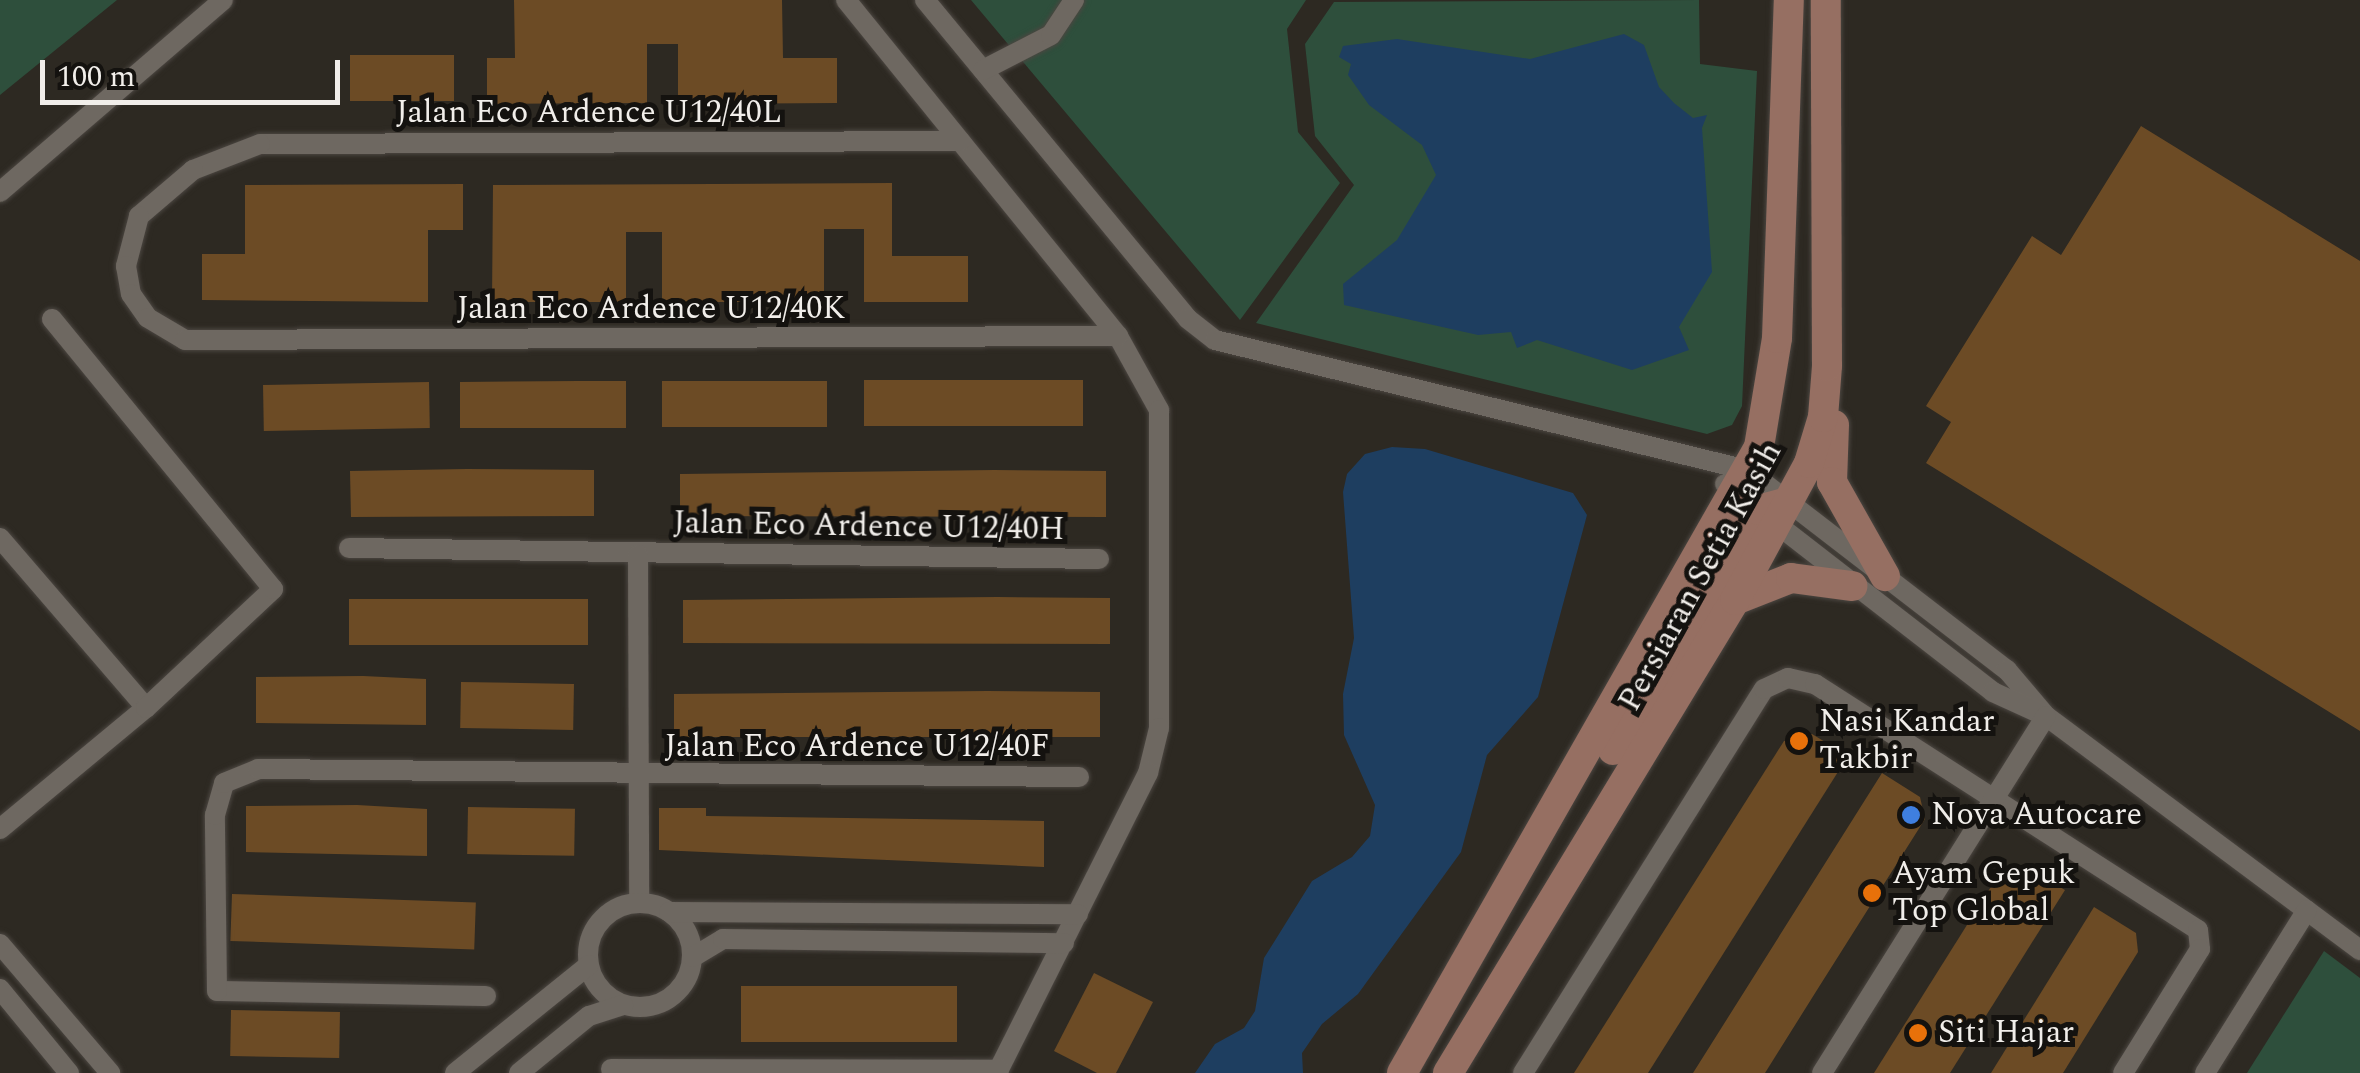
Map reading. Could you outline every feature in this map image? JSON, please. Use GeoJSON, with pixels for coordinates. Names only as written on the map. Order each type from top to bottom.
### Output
{"type":"FeatureCollection","features":[{"type":"Feature","properties":{"kind":"street"},"geometry":{"type":"LineString","coordinates":[[0,192],[223,0]]}},
{"type":"Feature","properties":{"kind":"street"},"geometry":{"type":"LineString","coordinates":[[611,1069],[998,1072],[1148,772],[1158,728],[1158,410],[1118,336],[846,0]]}},
{"type":"Feature","properties":{"kind":"street"},"geometry":{"type":"LineString","coordinates":[[926,0],[1188,319],[1215,340],[1705,464],[1885,576],[2008,670],[2046,716],[2245,871],[2360,950]]}},
{"type":"Feature","properties":{"kind":"street"},"geometry":{"type":"LineString","coordinates":[[983,70],[1051,35],[1074,0]]}},
{"type":"Feature","properties":{"kind":"street","name":"Persiaran Setia Kasih"},"geometry":{"type":"LineString","coordinates":[[1448,1073],[1735,600],[1761,500],[1774,377],[1787,181],[1789,0]]}},
{"type":"Feature","properties":{"kind":"street","name":"Persiaran Setia Kasih"},"geometry":{"type":"LineString","coordinates":[[1402,1073],[1574,780],[1761,500],[1809,463],[1826,394],[1826,0]]}},
{"type":"Feature","properties":{"kind":"street","name":"Jalan Eco Ardence U12/40L"},"geometry":{"type":"LineString","coordinates":[[184,340],[148,318],[131,294],[128,239],[140,216],[219,155],[260,144],[960,141]]}},
{"type":"Feature","properties":{"kind":"street"},"geometry":{"type":"LineString","coordinates":[[3,819],[146,708],[273,589],[52,319]]}},
{"type":"Feature","properties":{"kind":"street","name":"Jalan Eco Ardence U12/40K"},"geometry":{"type":"LineString","coordinates":[[184,340],[1118,336]]}},
{"type":"Feature","properties":{"kind":"street"},"geometry":{"type":"LineString","coordinates":[[1826,394],[1836,414],[1832,482],[1885,576]]}},
{"type":"Feature","properties":{"kind":"street"},"geometry":{"type":"LineString","coordinates":[[1761,500],[1852,586],[1993,692],[2046,716]]}},
{"type":"Feature","properties":{"kind":"street"},"geometry":{"type":"LineString","coordinates":[[0,538],[146,708]]}},
{"type":"Feature","properties":{"kind":"street","name":"Jalan Eco Ardence U12/40H"},"geometry":{"type":"LineString","coordinates":[[349,548],[1099,559]]}},
{"type":"Feature","properties":{"kind":"street"},"geometry":{"type":"LineString","coordinates":[[638,555],[635,777],[639,903]]}},
{"type":"Feature","properties":{"kind":"street"},"geometry":{"type":"LineString","coordinates":[[1735,600],[1792,578],[1852,586]]}},
{"type":"Feature","properties":{"kind":"street"},"geometry":{"type":"LineString","coordinates":[[1522,1073],[1764,689],[1788,678],[1815,684],[2191,924],[2200,938],[2190,966],[2123,1073]]}},
{"type":"Feature","properties":{"kind":"street"},"geometry":{"type":"LineString","coordinates":[[1822,1073],[2046,716]]}},
{"type":"Feature","properties":{"kind":"street","name":"Jalan Eco Ardence U12/40F"},"geometry":{"type":"LineString","coordinates":[[486,996],[218,991],[215,815],[224,783],[258,769],[635,777],[1079,777]]}},
{"type":"Feature","properties":{"kind":"street"},"geometry":{"type":"LineString","coordinates":[[623,1004],[600,989],[588,965],[596,926],[617,908],[639,903],[669,912],[1078,914]]}},
{"type":"Feature","properties":{"kind":"street"},"geometry":{"type":"LineString","coordinates":[[2205,1073],[2307,910]]}},
{"type":"Feature","properties":{"kind":"street"},"geometry":{"type":"LineString","coordinates":[[669,912],[687,932],[692,957]]}},
{"type":"Feature","properties":{"kind":"street"},"geometry":{"type":"LineString","coordinates":[[519,1073],[588,1016],[623,1004],[650,1006],[674,994],[692,957],[723,939],[1064,943]]}},
{"type":"Feature","properties":{"kind":"street"},"geometry":{"type":"LineString","coordinates":[[0,944],[110,1073]]}},
{"type":"Feature","properties":{"kind":"street"},"geometry":{"type":"LineString","coordinates":[[455,1073],[588,965]]}},
{"type":"Feature","properties":{"kind":"street"},"geometry":{"type":"LineString","coordinates":[[0,990],[69,1073]]}},
{"type":"Feature","properties":{"kind":"green space"},"geometry":{"type":"Polygon","coordinates":[[[0,0],[117,0],[0,95],[0,0]]]}},
{"type":"Feature","properties":{"kind":"green space"},"geometry":{"type":"Polygon","coordinates":[[[971,0],[1306,0],[1287,29],[1298,132],[1340,183],[1240,320],[971,0]]]}},
{"type":"Feature","properties":{"kind":"green space"},"geometry":{"type":"Polygon","coordinates":[[[1699,0],[1700,64],[1757,71],[1742,406],[1732,425],[1707,434],[1256,323],[1354,185],[1315,136],[1305,44],[1334,2],[1699,0]]]}},
{"type":"Feature","properties":{"kind":"green space"},"geometry":{"type":"Polygon","coordinates":[[[2324,951],[2360,978],[2360,1073],[2247,1073],[2324,951]]]}},
{"type":"Feature","properties":{"kind":"water"},"geometry":{"type":"Polygon","coordinates":[[[1624,34],[1644,45],[1659,87],[1674,103],[1693,118],[1707,115],[1702,128],[1712,272],[1679,327],[1689,350],[1632,370],[1537,340],[1517,348],[1511,332],[1478,335],[1344,305],[1343,284],[1397,240],[1436,175],[1422,145],[1369,105],[1348,75],[1351,64],[1339,57],[1343,46],[1397,39],[1530,59],[1624,34]]]}},
{"type":"Feature","properties":{"kind":"water"},"geometry":{"type":"Polygon","coordinates":[[[1392,447],[1425,449],[1573,493],[1587,515],[1538,697],[1487,755],[1461,852],[1358,994],[1322,1024],[1302,1053],[1303,1073],[1195,1073],[1215,1044],[1244,1028],[1255,1011],[1264,958],[1312,881],[1352,857],[1370,836],[1375,805],[1344,735],[1343,694],[1354,638],[1343,492],[1347,474],[1365,454],[1392,447]]]}},
{"type":"Feature","properties":{"kind":"building"},"geometry":{"type":"Polygon","coordinates":[[[514,0],[782,0],[783,58],[837,58],[837,103],[678,104],[678,44],[647,44],[647,103],[487,104],[487,58],[515,58],[514,0]]]}},
{"type":"Feature","properties":{"kind":"building"},"geometry":{"type":"Polygon","coordinates":[[[350,55],[454,55],[454,101],[350,101],[350,55]]]}},
{"type":"Feature","properties":{"kind":"building"},"geometry":{"type":"Polygon","coordinates":[[[2141,126],[2360,261],[2360,731],[1926,463],[1951,422],[1926,406],[2032,236],[2061,255],[2141,126]]]}},
{"type":"Feature","properties":{"kind":"building"},"geometry":{"type":"Polygon","coordinates":[[[892,183],[892,256],[968,256],[968,302],[864,302],[864,229],[824,229],[824,302],[662,302],[662,232],[626,232],[626,302],[492,302],[493,185],[892,183]]]}},
{"type":"Feature","properties":{"kind":"building"},"geometry":{"type":"Polygon","coordinates":[[[463,184],[463,230],[428,230],[428,302],[202,300],[202,254],[245,254],[245,185],[463,184]]]}},
{"type":"Feature","properties":{"kind":"building"},"geometry":{"type":"Polygon","coordinates":[[[864,380],[1083,380],[1083,426],[864,426],[864,380]]]}},
{"type":"Feature","properties":{"kind":"building"},"geometry":{"type":"Polygon","coordinates":[[[626,381],[626,428],[460,428],[460,382],[626,381]]]}},
{"type":"Feature","properties":{"kind":"building"},"geometry":{"type":"Polygon","coordinates":[[[662,381],[827,381],[827,427],[662,427],[662,381]]]}},
{"type":"Feature","properties":{"kind":"building"},"geometry":{"type":"Polygon","coordinates":[[[429,382],[430,428],[264,431],[263,385],[429,382]]]}},
{"type":"Feature","properties":{"kind":"building"},"geometry":{"type":"Polygon","coordinates":[[[594,470],[594,516],[351,517],[350,471],[594,470]]]}},
{"type":"Feature","properties":{"kind":"building"},"geometry":{"type":"Polygon","coordinates":[[[1106,471],[1106,517],[680,516],[680,474],[1106,471]]]}},
{"type":"Feature","properties":{"kind":"building"},"geometry":{"type":"Polygon","coordinates":[[[1110,598],[1110,644],[683,643],[683,600],[1110,598]]]}},
{"type":"Feature","properties":{"kind":"building"},"geometry":{"type":"Polygon","coordinates":[[[349,599],[588,599],[588,645],[349,645],[349,599]]]}},
{"type":"Feature","properties":{"kind":"building"},"geometry":{"type":"Polygon","coordinates":[[[256,677],[426,679],[426,725],[256,723],[256,677]]]}},
{"type":"Feature","properties":{"kind":"building"},"geometry":{"type":"Polygon","coordinates":[[[461,682],[574,684],[573,730],[460,728],[461,682]]]}},
{"type":"Feature","properties":{"kind":"building"},"geometry":{"type":"Polygon","coordinates":[[[1100,692],[1100,737],[674,737],[674,694],[1100,692]]]}},
{"type":"Feature","properties":{"kind":"building"},"geometry":{"type":"Polygon","coordinates":[[[1812,734],[1848,756],[1648,1073],[1574,1073],[1784,741],[1812,734]]]}},
{"type":"Feature","properties":{"kind":"building"},"geometry":{"type":"Polygon","coordinates":[[[1882,773],[1920,797],[1925,819],[1765,1073],[1693,1073],[1882,773]]]}},
{"type":"Feature","properties":{"kind":"building"},"geometry":{"type":"Polygon","coordinates":[[[246,806],[427,809],[427,856],[246,852],[246,806]]]}},
{"type":"Feature","properties":{"kind":"building"},"geometry":{"type":"Polygon","coordinates":[[[468,807],[575,809],[574,856],[467,854],[468,807]]]}},
{"type":"Feature","properties":{"kind":"building"},"geometry":{"type":"Polygon","coordinates":[[[659,808],[706,808],[706,816],[1044,821],[1044,867],[659,850],[659,808]]]}},
{"type":"Feature","properties":{"kind":"building"},"geometry":{"type":"Polygon","coordinates":[[[2026,867],[2065,890],[1950,1073],[1874,1073],[1999,874],[2026,867]]]}},
{"type":"Feature","properties":{"kind":"building"},"geometry":{"type":"Polygon","coordinates":[[[232,894],[476,903],[474,949],[230,941],[232,894]]]}},
{"type":"Feature","properties":{"kind":"building"},"geometry":{"type":"Polygon","coordinates":[[[2094,907],[2136,933],[2138,952],[2063,1073],[1991,1073],[2094,907]]]}},
{"type":"Feature","properties":{"kind":"building"},"geometry":{"type":"Polygon","coordinates":[[[1094,973],[1153,1002],[1116,1073],[1097,1073],[1054,1051],[1094,973]]]}},
{"type":"Feature","properties":{"kind":"building"},"geometry":{"type":"Polygon","coordinates":[[[741,986],[957,986],[957,1042],[741,1042],[741,986]]]}},
{"type":"Feature","properties":{"kind":"building"},"geometry":{"type":"Polygon","coordinates":[[[231,1010],[340,1012],[339,1058],[230,1056],[231,1010]]]}},
{"type":"Feature","properties":{"kind":"place","name":"Nasi Kandar Takbir"},"geometry":{"type":"Point","coordinates":[1799,741]}},
{"type":"Feature","properties":{"kind":"place","name":"Nova Autocare"},"geometry":{"type":"Point","coordinates":[1911,815]}},
{"type":"Feature","properties":{"kind":"place","name":"Ayam Gepuk Top Global"},"geometry":{"type":"Point","coordinates":[1872,893]}},
{"type":"Feature","properties":{"kind":"place","name":"Siti Hajar"},"geometry":{"type":"Point","coordinates":[1918,1033]}}]}
